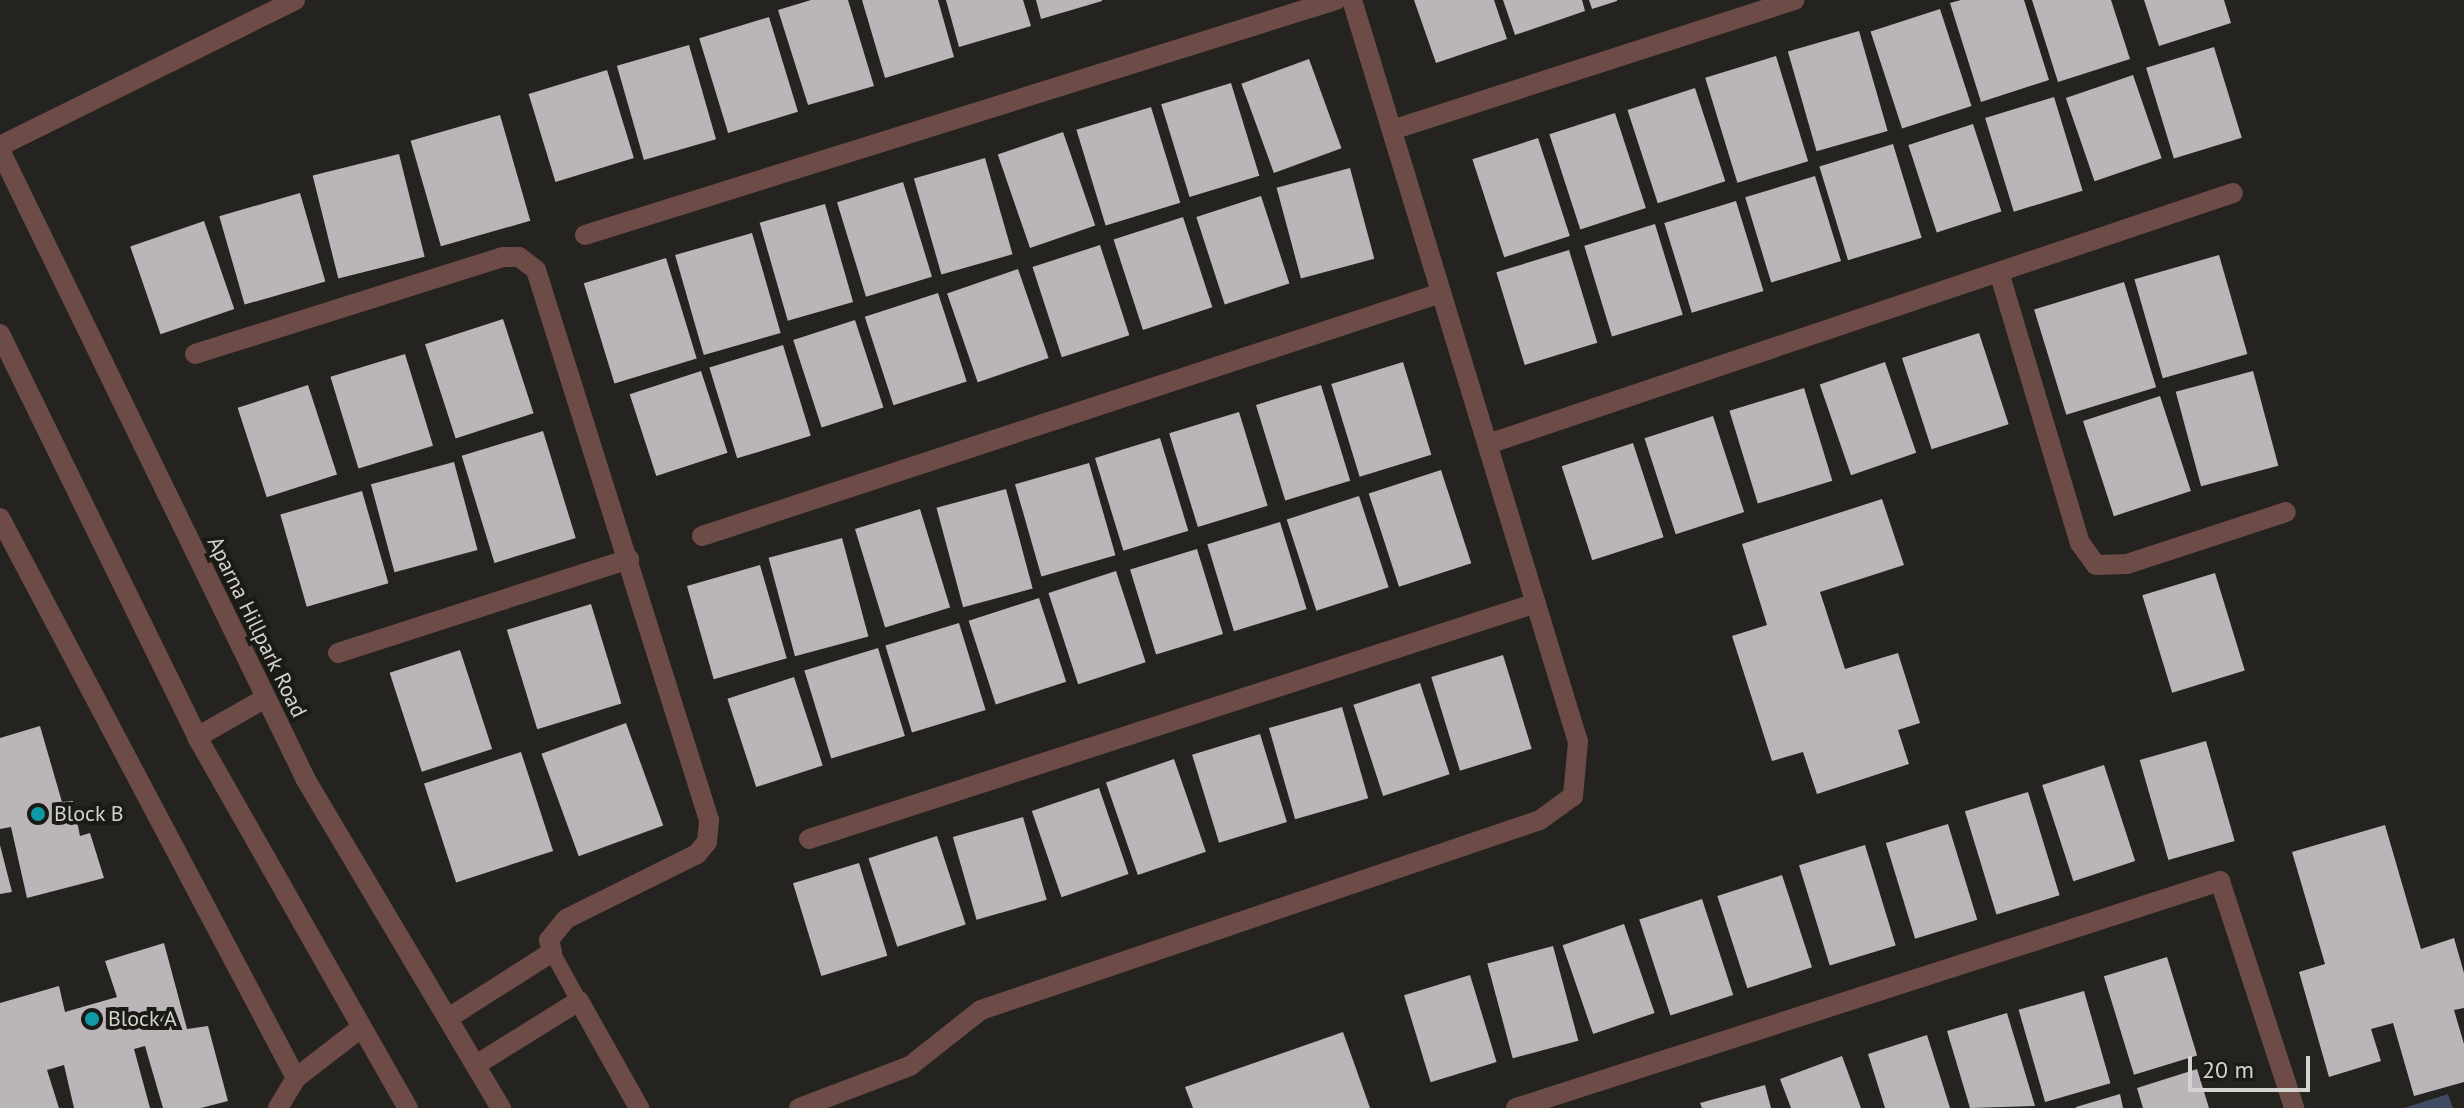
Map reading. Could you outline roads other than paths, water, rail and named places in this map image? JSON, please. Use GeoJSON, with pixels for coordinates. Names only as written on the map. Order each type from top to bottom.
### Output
{"type":"FeatureCollection","features":[{"type":"Feature","properties":{"kind":"street"},"geometry":{"type":"LineString","coordinates":[[0,148],[295,0]]}},
{"type":"Feature","properties":{"kind":"street"},"geometry":{"type":"LineString","coordinates":[[585,235],[1336,0]]}},
{"type":"Feature","properties":{"kind":"street"},"geometry":{"type":"LineString","coordinates":[[799,1108],[910,1066],[981,1010],[1540,820],[1573,796],[1578,742],[1352,0]]}},
{"type":"Feature","properties":{"kind":"street"},"geometry":{"type":"LineString","coordinates":[[1392,130],[1795,0]]}},
{"type":"Feature","properties":{"kind":"street","name":"Aparna Hillpark Road"},"geometry":{"type":"LineString","coordinates":[[0,148],[264,699],[306,780],[450,1017],[501,1108]]}},
{"type":"Feature","properties":{"kind":"street"},"geometry":{"type":"LineString","coordinates":[[1488,444],[2233,193]]}},
{"type":"Feature","properties":{"kind":"street"},"geometry":{"type":"LineString","coordinates":[[195,354],[502,257],[519,257],[536,270],[709,820],[707,842],[697,854],[566,919],[549,940],[552,952],[450,1017]]}},
{"type":"Feature","properties":{"kind":"street"},"geometry":{"type":"LineString","coordinates":[[1999,272],[2080,543],[2096,565],[2127,564],[2286,512]]}},
{"type":"Feature","properties":{"kind":"street"},"geometry":{"type":"LineString","coordinates":[[702,536],[1441,293]]}},
{"type":"Feature","properties":{"kind":"street"},"geometry":{"type":"LineString","coordinates":[[0,334],[197,737],[408,1108]]}},
{"type":"Feature","properties":{"kind":"street"},"geometry":{"type":"LineString","coordinates":[[0,518],[296,1078]]}},
{"type":"Feature","properties":{"kind":"street"},"geometry":{"type":"LineString","coordinates":[[338,653],[629,559]]}},
{"type":"Feature","properties":{"kind":"street"},"geometry":{"type":"LineString","coordinates":[[809,839],[1536,603]]}},
{"type":"Feature","properties":{"kind":"street"},"geometry":{"type":"LineString","coordinates":[[197,737],[264,699]]}},
{"type":"Feature","properties":{"kind":"street"},"geometry":{"type":"LineString","coordinates":[[1516,1108],[2220,881],[2294,1108]]}},
{"type":"Feature","properties":{"kind":"street"},"geometry":{"type":"LineString","coordinates":[[476,1065],[579,1001],[639,1108]]}},
{"type":"Feature","properties":{"kind":"street"},"geometry":{"type":"LineString","coordinates":[[278,1108],[296,1078],[362,1027]]}},
{"type":"Feature","properties":{"kind":"lane"},"geometry":{"type":"LineString","coordinates":[[552,952],[579,1001]]}},
{"type":"Feature","properties":{"kind":"water"},"geometry":{"type":"Polygon","coordinates":[[[2448,1094],[2453,1108],[2404,1108],[2448,1094]]]}},
{"type":"Feature","properties":{"kind":"place","name":"Block B"},"geometry":{"type":"Point","coordinates":[38,814]}},
{"type":"Feature","properties":{"kind":"place","name":"Block A"},"geometry":{"type":"Point","coordinates":[92,1019]}}]}
